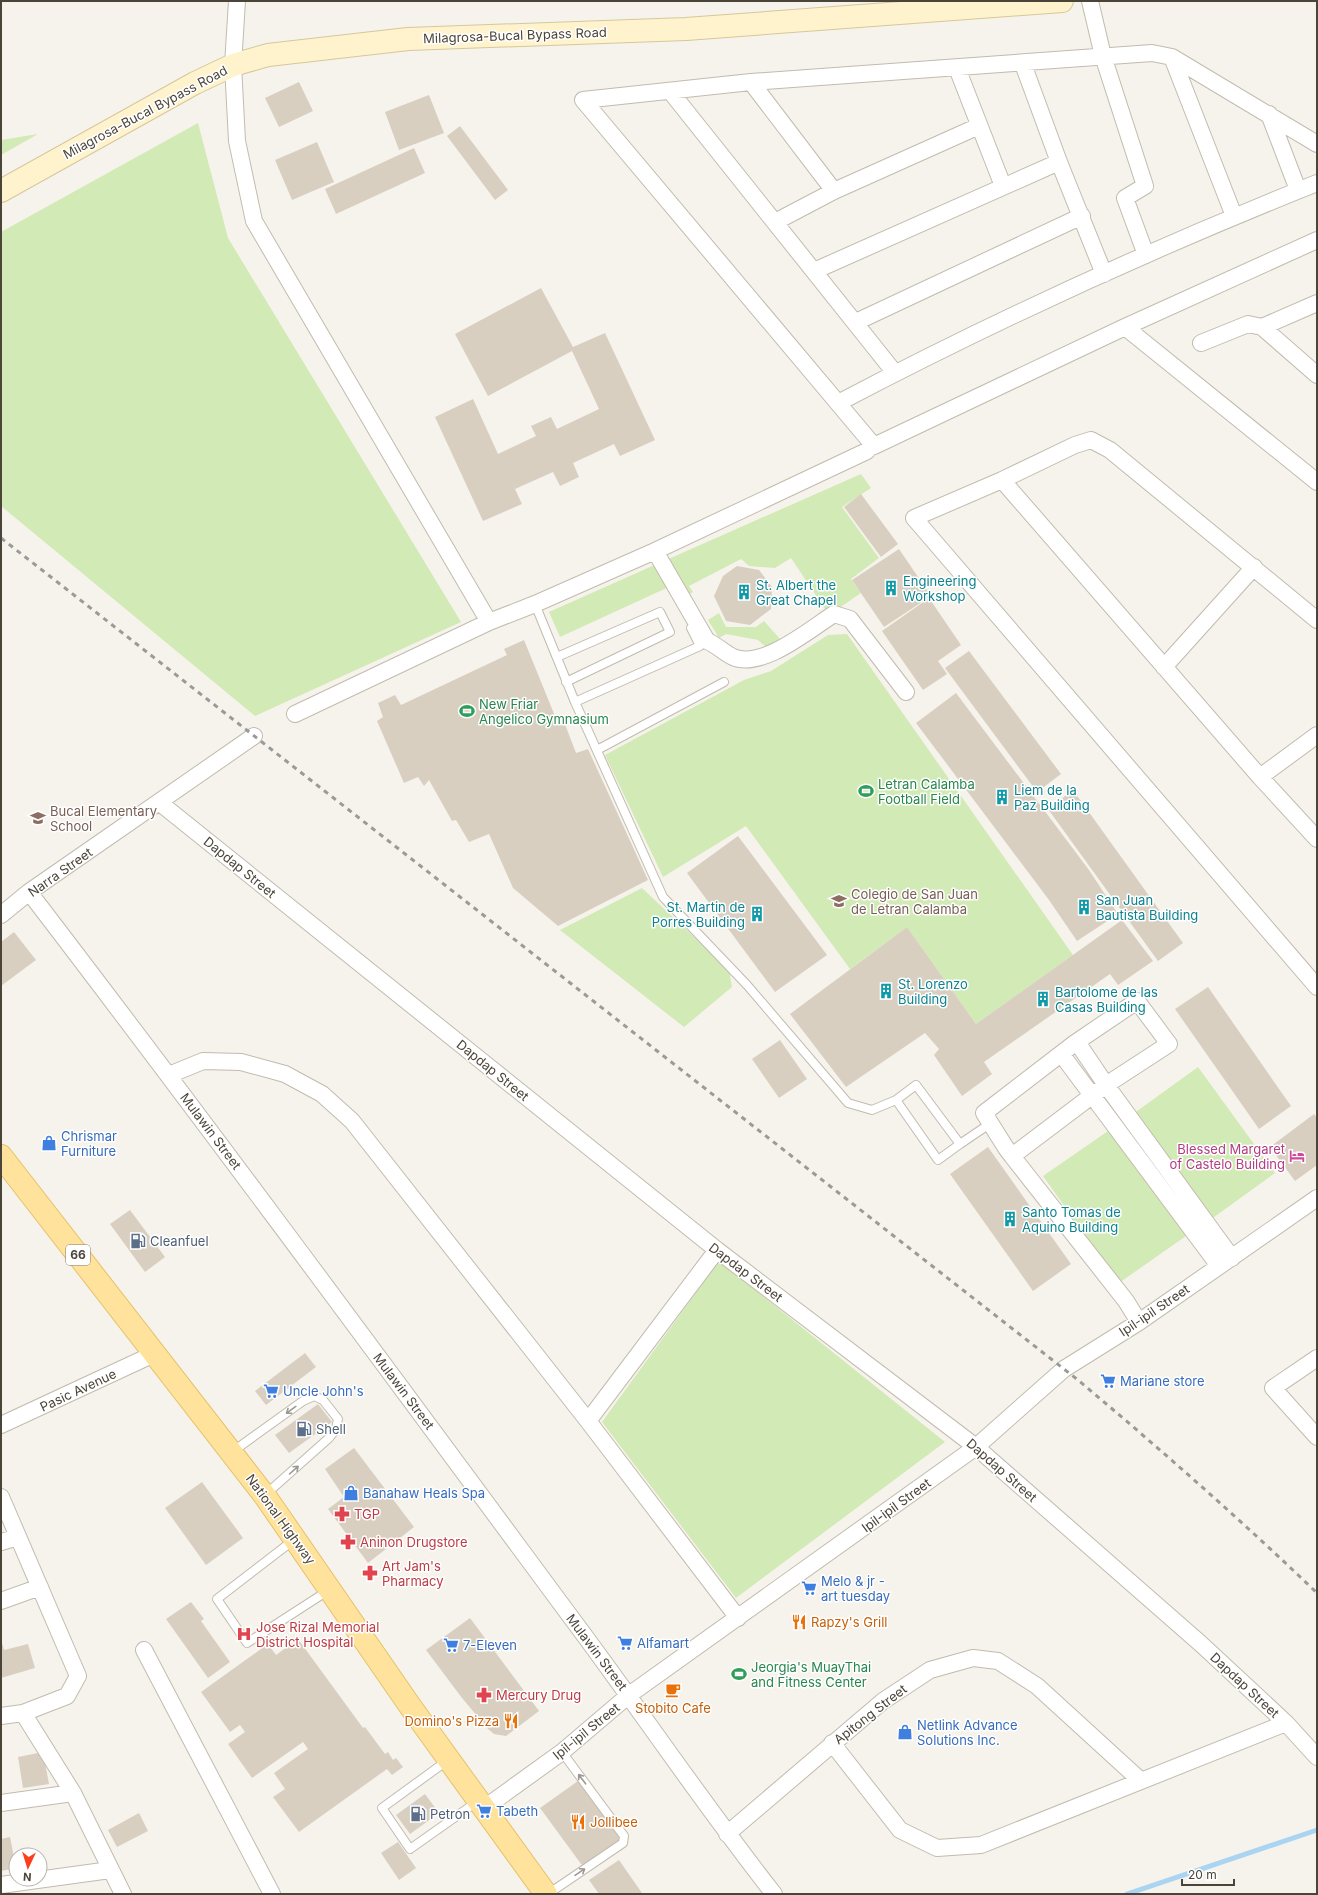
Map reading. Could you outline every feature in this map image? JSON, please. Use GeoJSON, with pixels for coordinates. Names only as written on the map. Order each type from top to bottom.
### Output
{"type":"FeatureCollection","features":[{"type":"Feature","properties":{"kind":"main road","name":"Milagrosa-Bucal Bypass Road"},"geometry":{"type":"LineString","coordinates":[[1,191],[195,83],[233,65],[268,55],[408,39],[686,29],[1062,1]]}},
{"type":"Feature","properties":{"kind":"main road","name":"National Highway"},"geometry":{"type":"LineString","coordinates":[[1,1156],[265,1496],[480,1805],[547,1894]]}},
{"type":"Feature","properties":{"kind":"street"},"geometry":{"type":"LineString","coordinates":[[237,1],[233,65],[237,141],[254,221],[489,622]]}},
{"type":"Feature","properties":{"kind":"street"},"geometry":{"type":"LineString","coordinates":[[1090,1],[1103,56],[1145,186],[1126,198],[1146,255]]}},
{"type":"Feature","properties":{"kind":"street"},"geometry":{"type":"LineString","coordinates":[[1317,144],[1172,57],[1152,53],[1023,64],[751,82],[583,100],[874,446],[1125,326],[1317,240]]}},
{"type":"Feature","properties":{"kind":"street"},"geometry":{"type":"LineString","coordinates":[[1172,57],[1234,216]]}},
{"type":"Feature","properties":{"kind":"street"},"geometry":{"type":"LineString","coordinates":[[1023,64],[1059,162],[1082,216],[1104,274]]}},
{"type":"Feature","properties":{"kind":"street"},"geometry":{"type":"LineString","coordinates":[[957,68],[1002,186]]}},
{"type":"Feature","properties":{"kind":"street"},"geometry":{"type":"LineString","coordinates":[[751,82],[834,191]]}},
{"type":"Feature","properties":{"kind":"street"},"geometry":{"type":"LineString","coordinates":[[670,91],[896,373]]}},
{"type":"Feature","properties":{"kind":"street"},"geometry":{"type":"LineString","coordinates":[[1269,114],[1298,190]]}},
{"type":"Feature","properties":{"kind":"street"},"geometry":{"type":"LineString","coordinates":[[775,222],[834,191],[979,126]]}},
{"type":"Feature","properties":{"kind":"street"},"geometry":{"type":"LineString","coordinates":[[814,271],[1002,186],[1059,162]]}},
{"type":"Feature","properties":{"kind":"street"},"geometry":{"type":"LineString","coordinates":[[838,403],[896,373],[1104,274],[1234,216],[1317,183]]}},
{"type":"Feature","properties":{"kind":"street"},"geometry":{"type":"LineString","coordinates":[[856,322],[1082,216]]}},
{"type":"Feature","properties":{"kind":"street"},"geometry":{"type":"LineString","coordinates":[[1262,327],[1317,302]]}},
{"type":"Feature","properties":{"kind":"street"},"geometry":{"type":"LineString","coordinates":[[1201,342],[1248,324],[1262,327],[1317,375]]}},
{"type":"Feature","properties":{"kind":"street"},"geometry":{"type":"LineString","coordinates":[[1125,326],[1317,482]]}},
{"type":"Feature","properties":{"kind":"street"},"geometry":{"type":"LineString","coordinates":[[1317,620],[1110,450],[1091,440],[1075,445],[1002,480],[914,518],[1317,987]]}},
{"type":"Feature","properties":{"kind":"street"},"geometry":{"type":"LineString","coordinates":[[295,714],[489,622],[535,604],[653,552],[867,451]]}},
{"type":"Feature","properties":{"kind":"street"},"geometry":{"type":"LineString","coordinates":[[1002,480],[1260,777],[1317,838]]}},
{"type":"Feature","properties":{"kind":"street"},"geometry":{"type":"LineString","coordinates":[[653,552],[707,641],[717,645],[733,658],[752,660],[770,655],[834,614],[850,619],[906,692]]}},
{"type":"Feature","properties":{"kind":"street"},"geometry":{"type":"LineString","coordinates":[[1164,667],[1254,567]]}},
{"type":"Feature","properties":{"kind":"street"},"geometry":{"type":"LineString","coordinates":[[1260,777],[1317,735]]}},
{"type":"Feature","properties":{"kind":"street","name":"Narra Street"},"geometry":{"type":"LineString","coordinates":[[1,915],[29,892],[160,803],[254,736]]}},
{"type":"Feature","properties":{"kind":"street","name":"Dapdap Street"},"geometry":{"type":"LineString","coordinates":[[160,803],[716,1250],[976,1447],[1201,1644],[1286,1723],[1317,1757]]}},
{"type":"Feature","properties":{"kind":"street","name":"Mulawin Street"},"geometry":{"type":"LineString","coordinates":[[29,892],[169,1075],[629,1695],[727,1834],[774,1894]]}},
{"type":"Feature","properties":{"kind":"street"},"geometry":{"type":"LineString","coordinates":[[1012,1156],[1106,1085],[1169,1044],[1137,1001],[1077,1042],[1062,1055],[984,1113],[1012,1156],[1126,1301],[1139,1322]]}},
{"type":"Feature","properties":{"kind":"street"},"geometry":{"type":"LineString","coordinates":[[1077,1042],[1106,1085],[1232,1258]]}},
{"type":"Feature","properties":{"kind":"street"},"geometry":{"type":"LineString","coordinates":[[1062,1055],[1219,1266]]}},
{"type":"Feature","properties":{"kind":"street"},"geometry":{"type":"LineString","coordinates":[[169,1075],[203,1061],[241,1062],[285,1074],[322,1094],[352,1121],[588,1421],[738,1618]]}},
{"type":"Feature","properties":{"kind":"street","name":"Ipil-ipil Street"},"geometry":{"type":"LineString","coordinates":[[480,1805],[562,1752],[629,1695],[976,1447],[1064,1369],[1139,1322],[1313,1201]]}},
{"type":"Feature","properties":{"kind":"street"},"geometry":{"type":"LineString","coordinates":[[588,1421],[716,1250]]}},
{"type":"Feature","properties":{"kind":"street","name":"Pasic Avenue"},"geometry":{"type":"LineString","coordinates":[[1,1425],[154,1354]]}},
{"type":"Feature","properties":{"kind":"street"},"geometry":{"type":"LineString","coordinates":[[1317,1358],[1273,1388],[1317,1438]]}},
{"type":"Feature","properties":{"kind":"street"},"geometry":{"type":"LineString","coordinates":[[1,1497],[78,1676],[67,1696],[23,1713],[1,1716]]}},
{"type":"Feature","properties":{"kind":"street"},"geometry":{"type":"LineString","coordinates":[[1,1542],[18,1537]]}},
{"type":"Feature","properties":{"kind":"street"},"geometry":{"type":"LineString","coordinates":[[1,1600],[40,1587]]}},
{"type":"Feature","properties":{"kind":"street"},"geometry":{"type":"LineString","coordinates":[[144,1650],[272,1894]]}},
{"type":"Feature","properties":{"kind":"street","name":"Apitong Street"},"geometry":{"type":"LineString","coordinates":[[727,1834],[883,1701],[930,1670],[973,1658],[998,1661],[1037,1686],[1141,1781]]}},
{"type":"Feature","properties":{"kind":"street"},"geometry":{"type":"LineString","coordinates":[[23,1713],[72,1793],[123,1894]]}},
{"type":"Feature","properties":{"kind":"street"},"geometry":{"type":"LineString","coordinates":[[832,1743],[900,1830],[937,1848],[981,1845],[1286,1723]]}},
{"type":"Feature","properties":{"kind":"street"},"geometry":{"type":"LineString","coordinates":[[1,1803],[72,1793]]}},
{"type":"Feature","properties":{"kind":"street"},"geometry":{"type":"LineString","coordinates":[[1,1885],[110,1870]]}},
{"type":"Feature","properties":{"kind":"lane"},"geometry":{"type":"LineString","coordinates":[[575,702],[700,646],[653,552]]}},
{"type":"Feature","properties":{"kind":"lane"},"geometry":{"type":"LineString","coordinates":[[535,604],[566,682],[663,897],[762,1002],[848,1103],[872,1110],[896,1100],[916,1085],[960,1144]]}},
{"type":"Feature","properties":{"kind":"lane"},"geometry":{"type":"LineString","coordinates":[[557,657],[660,612],[670,632],[566,682]]}},
{"type":"Feature","properties":{"kind":"lane"},"geometry":{"type":"LineString","coordinates":[[597,750],[724,682]]}},
{"type":"Feature","properties":{"kind":"lane"},"geometry":{"type":"LineString","coordinates":[[896,1100],[938,1160],[991,1123]]}},
{"type":"Feature","properties":{"kind":"lane"},"geometry":{"type":"LineString","coordinates":[[232,1452],[303,1401],[314,1396],[324,1400],[338,1419],[336,1429],[329,1438],[265,1496]]}},
{"type":"Feature","properties":{"kind":"lane"},"geometry":{"type":"LineString","coordinates":[[295,1538],[217,1599],[247,1643],[330,1590]]}},
{"type":"Feature","properties":{"kind":"lane"},"geometry":{"type":"LineString","coordinates":[[547,1894],[623,1843],[624,1836],[562,1752]]}},
{"type":"Feature","properties":{"kind":"lane"},"geometry":{"type":"LineString","coordinates":[[449,1760],[382,1808],[410,1849],[480,1805]]}},
{"type":"Feature","properties":{"kind":"green space"},"geometry":{"type":"Polygon","coordinates":[[[198,123],[228,238],[461,622],[255,716],[1,506],[1,232],[198,123]]]}},
{"type":"Feature","properties":{"kind":"green space"},"geometry":{"type":"Polygon","coordinates":[[[38,134],[1,155],[1,140],[38,134]]]}},
{"type":"Feature","properties":{"kind":"green space"},"geometry":{"type":"Polygon","coordinates":[[[861,474],[871,488],[842,507],[879,558],[851,579],[861,593],[829,615],[791,558],[775,568],[749,566],[741,559],[689,586],[693,592],[684,597],[664,561],[861,474]]]}},
{"type":"Feature","properties":{"kind":"green space"},"geometry":{"type":"Polygon","coordinates":[[[659,563],[671,586],[560,637],[549,612],[659,563]]]}},
{"type":"Feature","properties":{"kind":"green space"},"geometry":{"type":"Polygon","coordinates":[[[719,613],[726,627],[756,627],[764,621],[781,640],[768,649],[758,640],[726,634],[719,638],[708,620],[719,613]]]}},
{"type":"Feature","properties":{"kind":"green space"},"geometry":{"type":"Polygon","coordinates":[[[847,634],[1073,955],[976,1024],[907,927],[850,969],[746,826],[663,877],[605,755],[744,680],[771,671],[828,635],[847,634]]]}},
{"type":"Feature","properties":{"kind":"green space"},"geometry":{"type":"Polygon","coordinates":[[[642,888],[729,970],[732,987],[684,1027],[560,930],[642,888]]]}},
{"type":"Feature","properties":{"kind":"green space"},"geometry":{"type":"Polygon","coordinates":[[[1198,1067],[1275,1173],[1210,1220],[1133,1114],[1198,1067]]]}},
{"type":"Feature","properties":{"kind":"green space"},"geometry":{"type":"Polygon","coordinates":[[[1111,1129],[1186,1236],[1119,1283],[1043,1176],[1111,1129]]]}},
{"type":"Feature","properties":{"kind":"green space"},"geometry":{"type":"Polygon","coordinates":[[[719,1261],[945,1442],[736,1598],[602,1422],[719,1261]]]}},
{"type":"Feature","properties":{"kind":"building"},"geometry":{"type":"Polygon","coordinates":[[[299,82],[313,111],[279,127],[265,98],[299,82]]]}},
{"type":"Feature","properties":{"kind":"building"},"geometry":{"type":"Polygon","coordinates":[[[429,95],[444,133],[399,150],[385,112],[429,95]]]}},
{"type":"Feature","properties":{"kind":"building"},"geometry":{"type":"Polygon","coordinates":[[[460,126],[508,190],[495,200],[447,136],[460,126]]]}},
{"type":"Feature","properties":{"kind":"building"},"geometry":{"type":"Polygon","coordinates":[[[317,142],[334,182],[292,200],[275,160],[317,142]]]}},
{"type":"Feature","properties":{"kind":"building"},"geometry":{"type":"Polygon","coordinates":[[[414,148],[425,173],[336,214],[325,189],[414,148]]]}},
{"type":"Feature","properties":{"kind":"building"},"geometry":{"type":"Polygon","coordinates":[[[541,288],[573,347],[605,333],[655,440],[620,456],[614,444],[573,463],[579,477],[560,486],[553,472],[515,489],[522,504],[483,521],[435,417],[473,399],[498,454],[536,436],[531,426],[551,417],[557,429],[599,409],[572,351],[488,396],[455,334],[541,288]]]}},
{"type":"Feature","properties":{"kind":"building"},"geometry":{"type":"Polygon","coordinates":[[[861,494],[898,544],[881,557],[844,507],[861,494]]]}},
{"type":"Feature","properties":{"kind":"building","name":"Engineering Workshop"},"geometry":{"type":"Polygon","coordinates":[[[899,549],[931,596],[884,627],[852,580],[899,549]]]}},
{"type":"Feature","properties":{"kind":"building","name":"St. Albert the Great Chapel"},"geometry":{"type":"Polygon","coordinates":[[[737,566],[759,570],[772,587],[771,609],[750,625],[726,621],[714,596],[723,576],[737,566]]]}},
{"type":"Feature","properties":{"kind":"building"},"geometry":{"type":"Polygon","coordinates":[[[929,598],[961,645],[938,661],[947,674],[923,690],[882,631],[929,598]]]}},
{"type":"Feature","properties":{"kind":"building"},"geometry":{"type":"Polygon","coordinates":[[[524,640],[557,721],[563,719],[576,753],[588,749],[648,880],[558,926],[513,888],[489,834],[469,842],[456,820],[452,821],[429,780],[424,786],[418,777],[404,783],[377,721],[383,717],[378,703],[395,695],[401,705],[507,655],[504,649],[524,640]]]}},
{"type":"Feature","properties":{"kind":"building"},"geometry":{"type":"Polygon","coordinates":[[[969,651],[1061,774],[1037,792],[945,668],[969,651]]]}},
{"type":"Feature","properties":{"kind":"building","name":"Liem de la Paz Building"},"geometry":{"type":"Polygon","coordinates":[[[956,693],[1089,870],[1118,914],[1077,941],[1049,900],[916,723],[956,693]]]}},
{"type":"Feature","properties":{"kind":"building"},"geometry":{"type":"Polygon","coordinates":[[[1073,790],[1183,943],[1158,961],[1048,809],[1073,790]]]}},
{"type":"Feature","properties":{"kind":"building","name":"St. Martin de Porres Building"},"geometry":{"type":"Polygon","coordinates":[[[738,836],[827,955],[775,992],[687,873],[738,836]]]}},
{"type":"Feature","properties":{"kind":"building","name":"St. Lorenzo Building"},"geometry":{"type":"Polygon","coordinates":[[[1122,920],[1153,961],[1118,985],[1110,974],[984,1062],[992,1074],[962,1096],[934,1055],[939,1049],[925,1033],[846,1087],[790,1014],[907,927],[976,1024],[1122,920]]]}},
{"type":"Feature","properties":{"kind":"building"},"geometry":{"type":"Polygon","coordinates":[[[14,932],[36,960],[1,986],[1,942],[14,932]]]}},
{"type":"Feature","properties":{"kind":"building"},"geometry":{"type":"Polygon","coordinates":[[[1208,987],[1291,1106],[1259,1129],[1175,1009],[1208,987]]]}},
{"type":"Feature","properties":{"kind":"building"},"geometry":{"type":"Polygon","coordinates":[[[780,1040],[807,1079],[779,1098],[752,1059],[780,1040]]]}},
{"type":"Feature","properties":{"kind":"building","name":"Blessed Margaret of Castelo Building"},"geometry":{"type":"Polygon","coordinates":[[[1314,1114],[1317,1118],[1317,1165],[1295,1181],[1270,1147],[1314,1114]]]}},
{"type":"Feature","properties":{"kind":"building","name":"Santo Tomas de Aquino Building"},"geometry":{"type":"Polygon","coordinates":[[[988,1147],[1071,1264],[1033,1291],[950,1174],[988,1147]]]}},
{"type":"Feature","properties":{"kind":"building","name":"Cleanfuel"},"geometry":{"type":"Polygon","coordinates":[[[130,1210],[165,1257],[145,1272],[110,1224],[130,1210]]]}},
{"type":"Feature","properties":{"kind":"building"},"geometry":{"type":"Polygon","coordinates":[[[305,1353],[316,1367],[266,1405],[255,1391],[305,1353]]]}},
{"type":"Feature","properties":{"kind":"building","name":"Shell"},"geometry":{"type":"Polygon","coordinates":[[[318,1404],[332,1422],[289,1453],[275,1435],[318,1404]]]}},
{"type":"Feature","properties":{"kind":"building"},"geometry":{"type":"Polygon","coordinates":[[[354,1448],[414,1527],[368,1563],[328,1509],[344,1497],[325,1469],[354,1448]]]}},
{"type":"Feature","properties":{"kind":"building"},"geometry":{"type":"Polygon","coordinates":[[[202,1482],[243,1538],[206,1565],[165,1508],[202,1482]]]}},
{"type":"Feature","properties":{"kind":"building"},"geometry":{"type":"Polygon","coordinates":[[[191,1602],[204,1619],[201,1621],[230,1662],[208,1678],[166,1619],[191,1602]]]}},
{"type":"Feature","properties":{"kind":"building"},"geometry":{"type":"Polygon","coordinates":[[[470,1618],[539,1711],[506,1736],[494,1734],[488,1729],[462,1698],[426,1650],[470,1618]]]}},
{"type":"Feature","properties":{"kind":"building"},"geometry":{"type":"Polygon","coordinates":[[[1,1639],[4,1650],[28,1644],[35,1668],[1,1678],[1,1639]]]}},
{"type":"Feature","properties":{"kind":"building"},"geometry":{"type":"Polygon","coordinates":[[[298,1639],[363,1728],[365,1727],[385,1754],[388,1752],[393,1760],[396,1758],[403,1767],[392,1775],[387,1769],[299,1832],[273,1797],[285,1789],[274,1773],[308,1749],[303,1742],[252,1778],[228,1744],[245,1732],[240,1725],[230,1732],[201,1692],[268,1644],[276,1655],[298,1639]]]}},
{"type":"Feature","properties":{"kind":"building"},"geometry":{"type":"Polygon","coordinates":[[[43,1752],[49,1784],[23,1788],[18,1757],[43,1752]]]}},
{"type":"Feature","properties":{"kind":"building"},"geometry":{"type":"Polygon","coordinates":[[[578,1781],[622,1840],[584,1868],[540,1808],[578,1781]]]}},
{"type":"Feature","properties":{"kind":"building","name":"Petron"},"geometry":{"type":"Polygon","coordinates":[[[425,1794],[439,1813],[410,1834],[396,1815],[425,1794]]]}},
{"type":"Feature","properties":{"kind":"building"},"geometry":{"type":"Polygon","coordinates":[[[139,1813],[148,1831],[117,1847],[108,1830],[139,1813]]]}},
{"type":"Feature","properties":{"kind":"building"},"geometry":{"type":"Polygon","coordinates":[[[10,1837],[12,1847],[8,1847],[8,1870],[1,1871],[1,1839],[10,1837]]]}},
{"type":"Feature","properties":{"kind":"building"},"geometry":{"type":"Polygon","coordinates":[[[398,1842],[416,1868],[399,1880],[381,1853],[398,1842]]]}},
{"type":"Feature","properties":{"kind":"building"},"geometry":{"type":"Polygon","coordinates":[[[619,1860],[642,1893],[641,1894],[599,1894],[589,1880],[619,1860]]]}},
{"type":"Feature","properties":{"kind":"waterway"},"geometry":{"type":"LineString","coordinates":[[1127,1894],[1317,1830]]}},
{"type":"Feature","properties":{"kind":"railway"},"geometry":{"type":"LineString","coordinates":[[1,538],[1078,1380],[1259,1538],[1317,1593]]}},
{"type":"Feature","properties":{"kind":"place","name":"Engineering Workshop"},"geometry":{"type":"Point","coordinates":[891,588]}},
{"type":"Feature","properties":{"kind":"place","name":"St. Albert the Great Chapel"},"geometry":{"type":"Point","coordinates":[744,592]}},
{"type":"Feature","properties":{"kind":"place","name":"New Friar Angelico Gymnasium"},"geometry":{"type":"Point","coordinates":[467,711]}},
{"type":"Feature","properties":{"kind":"place","name":"Letran Calamba Football Field"},"geometry":{"type":"Point","coordinates":[866,791]}},
{"type":"Feature","properties":{"kind":"place","name":"Liem de la Paz Building"},"geometry":{"type":"Point","coordinates":[1002,797]}},
{"type":"Feature","properties":{"kind":"place","name":"Bucal Elementary School"},"geometry":{"type":"Point","coordinates":[38,818]}},
{"type":"Feature","properties":{"kind":"place","name":"Colegio de San Juan de Letran Calamba"},"geometry":{"type":"Point","coordinates":[839,901]}},
{"type":"Feature","properties":{"kind":"place","name":"San Juan Bautista Building"},"geometry":{"type":"Point","coordinates":[1084,907]}},
{"type":"Feature","properties":{"kind":"place","name":"St. Martin de Porres Building"},"geometry":{"type":"Point","coordinates":[757,914]}},
{"type":"Feature","properties":{"kind":"place","name":"St. Lorenzo Building"},"geometry":{"type":"Point","coordinates":[886,991]}},
{"type":"Feature","properties":{"kind":"place","name":"Bartolome de las Casas Building"},"geometry":{"type":"Point","coordinates":[1043,999]}},
{"type":"Feature","properties":{"kind":"place","name":"Chrismar Furniture"},"geometry":{"type":"Point","coordinates":[49,1143]}},
{"type":"Feature","properties":{"kind":"place","name":"Blessed Margaret of Castelo Building"},"geometry":{"type":"Point","coordinates":[1297,1156]}},
{"type":"Feature","properties":{"kind":"place","name":"Santo Tomas de Aquino Building"},"geometry":{"type":"Point","coordinates":[1010,1219]}},
{"type":"Feature","properties":{"kind":"place","name":"Cleanfuel"},"geometry":{"type":"Point","coordinates":[138,1241]}},
{"type":"Feature","properties":{"kind":"place","name":"Mariane store"},"geometry":{"type":"Point","coordinates":[1108,1381]}},
{"type":"Feature","properties":{"kind":"place","name":"Uncle John's"},"geometry":{"type":"Point","coordinates":[271,1391]}},
{"type":"Feature","properties":{"kind":"place","name":"Shell"},"geometry":{"type":"Point","coordinates":[304,1429]}},
{"type":"Feature","properties":{"kind":"place","name":"Banahaw Heals Spa"},"geometry":{"type":"Point","coordinates":[351,1493]}},
{"type":"Feature","properties":{"kind":"place","name":"TGP"},"geometry":{"type":"Point","coordinates":[342,1514]}},
{"type":"Feature","properties":{"kind":"place","name":"Aninon Drugstore"},"geometry":{"type":"Point","coordinates":[348,1542]}},
{"type":"Feature","properties":{"kind":"place","name":"Art Jam's Pharmacy"},"geometry":{"type":"Point","coordinates":[370,1573]}},
{"type":"Feature","properties":{"kind":"place","name":"Melo & jr - art tuesday"},"geometry":{"type":"Point","coordinates":[809,1588]}},
{"type":"Feature","properties":{"kind":"place","name":"Rapzy's Grill"},"geometry":{"type":"Point","coordinates":[799,1622]}},
{"type":"Feature","properties":{"kind":"place","name":"Jose Rizal Memorial District Hospital"},"geometry":{"type":"Point","coordinates":[244,1634]}},
{"type":"Feature","properties":{"kind":"place","name":"Alfamart"},"geometry":{"type":"Point","coordinates":[625,1643]}},
{"type":"Feature","properties":{"kind":"place","name":"7-Eleven"},"geometry":{"type":"Point","coordinates":[451,1645]}},
{"type":"Feature","properties":{"kind":"place","name":"Jeorgia's MuayThai and Fitness Center"},"geometry":{"type":"Point","coordinates":[739,1674]}},
{"type":"Feature","properties":{"kind":"place","name":"Stobito Cafe"},"geometry":{"type":"Point","coordinates":[673,1690]}},
{"type":"Feature","properties":{"kind":"place","name":"Mercury Drug"},"geometry":{"type":"Point","coordinates":[484,1695]}},
{"type":"Feature","properties":{"kind":"place","name":"Domino's Pizza"},"geometry":{"type":"Point","coordinates":[511,1721]}},
{"type":"Feature","properties":{"kind":"place","name":"Netlink Advance Solutions Inc."},"geometry":{"type":"Point","coordinates":[905,1732]}},
{"type":"Feature","properties":{"kind":"place","name":"Tabeth"},"geometry":{"type":"Point","coordinates":[484,1811]}},
{"type":"Feature","properties":{"kind":"place","name":"Petron"},"geometry":{"type":"Point","coordinates":[418,1814]}},
{"type":"Feature","properties":{"kind":"place","name":"Jollibee"},"geometry":{"type":"Point","coordinates":[578,1822]}}]}
